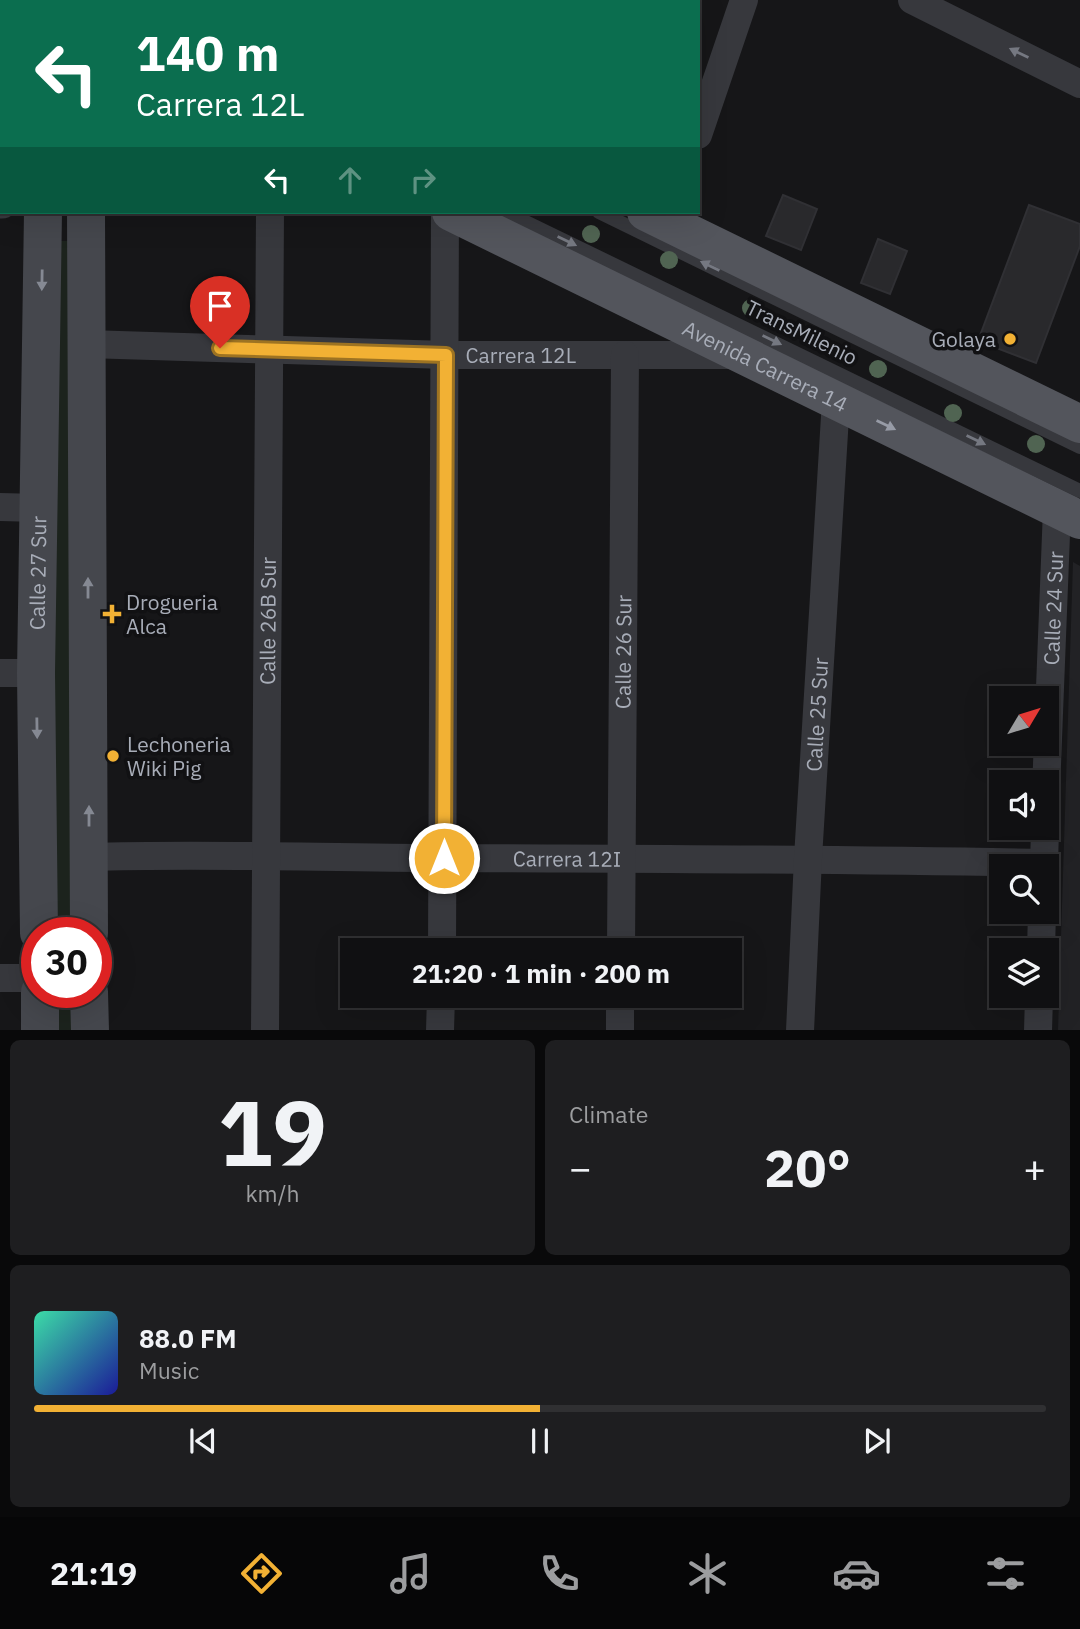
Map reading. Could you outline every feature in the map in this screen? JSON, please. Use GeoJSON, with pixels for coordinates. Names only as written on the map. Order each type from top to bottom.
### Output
{"type":"FeatureCollection","features":[{"type":"Feature","properties":{"kind":"main road","name":"Calle 27 Sur"},"geometry":{"type":"LineString","coordinates":[[38,917],[18,673],[38,508],[43,214]]}},
{"type":"Feature","properties":{"kind":"main road"},"geometry":{"type":"LineString","coordinates":[[86,214],[89,917]]}},
{"type":"Feature","properties":{"kind":"main road","name":"Avenida Carrera 14"},"geometry":{"type":"LineString","coordinates":[[452,214],[836,400],[1072,507]]}},
{"type":"Feature","properties":{"kind":"main road"},"geometry":{"type":"LineString","coordinates":[[662,215],[1080,424]]}},
{"type":"Feature","properties":{"kind":"main road"},"geometry":{"type":"LineString","coordinates":[[40,1008],[40,1030]]}},
{"type":"Feature","properties":{"kind":"main road"},"geometry":{"type":"LineString","coordinates":[[89,1008],[90,1030]]}},
{"type":"Feature","properties":{"kind":"street"},"geometry":{"type":"LineString","coordinates":[[700,129],[744,0]]}},
{"type":"Feature","properties":{"kind":"street"},"geometry":{"type":"LineString","coordinates":[[912,0],[1080,84]]}},
{"type":"Feature","properties":{"kind":"street","name":"Calle 26B Sur"},"geometry":{"type":"LineString","coordinates":[[265,1030],[270,214]]}},
{"type":"Feature","properties":{"kind":"street"},"geometry":{"type":"LineString","coordinates":[[442,938],[448,214]]}},
{"type":"Feature","properties":{"kind":"street","name":"Carrera 12L"},"geometry":{"type":"LineString","coordinates":[[87,344],[446,355],[746,355]]}},
{"type":"Feature","properties":{"kind":"street","name":"Calle 26 Sur"},"geometry":{"type":"LineString","coordinates":[[621,938],[625,355]]}},
{"type":"Feature","properties":{"kind":"street","name":"Calle 25 Sur"},"geometry":{"type":"LineString","coordinates":[[800,1030],[836,400]]}},
{"type":"Feature","properties":{"kind":"street"},"geometry":{"type":"LineString","coordinates":[[0,507],[38,508]]}},
{"type":"Feature","properties":{"kind":"street","name":"Calle 24 Sur"},"geometry":{"type":"LineString","coordinates":[[1048,770],[1072,507]]}},
{"type":"Feature","properties":{"kind":"street","name":"Carrera 12I"},"geometry":{"type":"LineString","coordinates":[[89,857],[265,855],[808,858],[989,863]]}},
{"type":"Feature","properties":{"kind":"street"},"geometry":{"type":"LineString","coordinates":[[0,978],[21,978]]}},
{"type":"Feature","properties":{"kind":"street"},"geometry":{"type":"LineString","coordinates":[[440,1030],[441,1008]]}},
{"type":"Feature","properties":{"kind":"street"},"geometry":{"type":"LineString","coordinates":[[620,1008],[620,1030]]}},
{"type":"Feature","properties":{"kind":"street"},"geometry":{"type":"LineString","coordinates":[[1038,1030],[1039,1008]]}},
{"type":"Feature","properties":{"kind":"lane","name":"TransMilenio"},"geometry":{"type":"LineString","coordinates":[[509,214],[1072,507]]}},
{"type":"Feature","properties":{"kind":"lane","name":"TransMilenio"},"geometry":{"type":"LineString","coordinates":[[603,214],[1080,446]]}},
{"type":"Feature","properties":{"kind":"shaded area"},"geometry":{"type":"Polygon","coordinates":[[[54,241],[78,241],[77,917],[53,917],[54,241]]]}},
{"type":"Feature","properties":{"kind":"shaded area"},"geometry":{"type":"Polygon","coordinates":[[[1073,562],[1080,566],[1080,1030],[1058,1030],[1073,562]]]}},
{"type":"Feature","properties":{"kind":"shaded area"},"geometry":{"type":"Polygon","coordinates":[[[53,1008],[77,1008],[77,1030],[53,1030],[53,1008]]]}},
{"type":"Feature","properties":{"kind":"building"},"geometry":{"type":"Polygon","coordinates":[[[783,195],[817,209],[801,250],[766,236],[783,195]]]}},
{"type":"Feature","properties":{"kind":"building"},"geometry":{"type":"Polygon","coordinates":[[[1029,205],[1080,224],[1080,246],[1036,363],[978,341],[1029,205]]]}},
{"type":"Feature","properties":{"kind":"building"},"geometry":{"type":"Polygon","coordinates":[[[878,239],[907,251],[890,294],[861,283],[878,239]]]}},
{"type":"Feature","properties":{"kind":"place","name":"Golaya"},"geometry":{"type":"Point","coordinates":[1010,339]}},
{"type":"Feature","properties":{"kind":"place","name":"Drogueria Alca"},"geometry":{"type":"Point","coordinates":[112,614]}},
{"type":"Feature","properties":{"kind":"place","name":"Lechoneria Wiki Pig"},"geometry":{"type":"Point","coordinates":[113,756]}},
{"type":"Feature","properties":{"kind":"route"},"geometry":{"type":"LineString","coordinates":[[220,348],[446,355],[444,858]]}}]}
